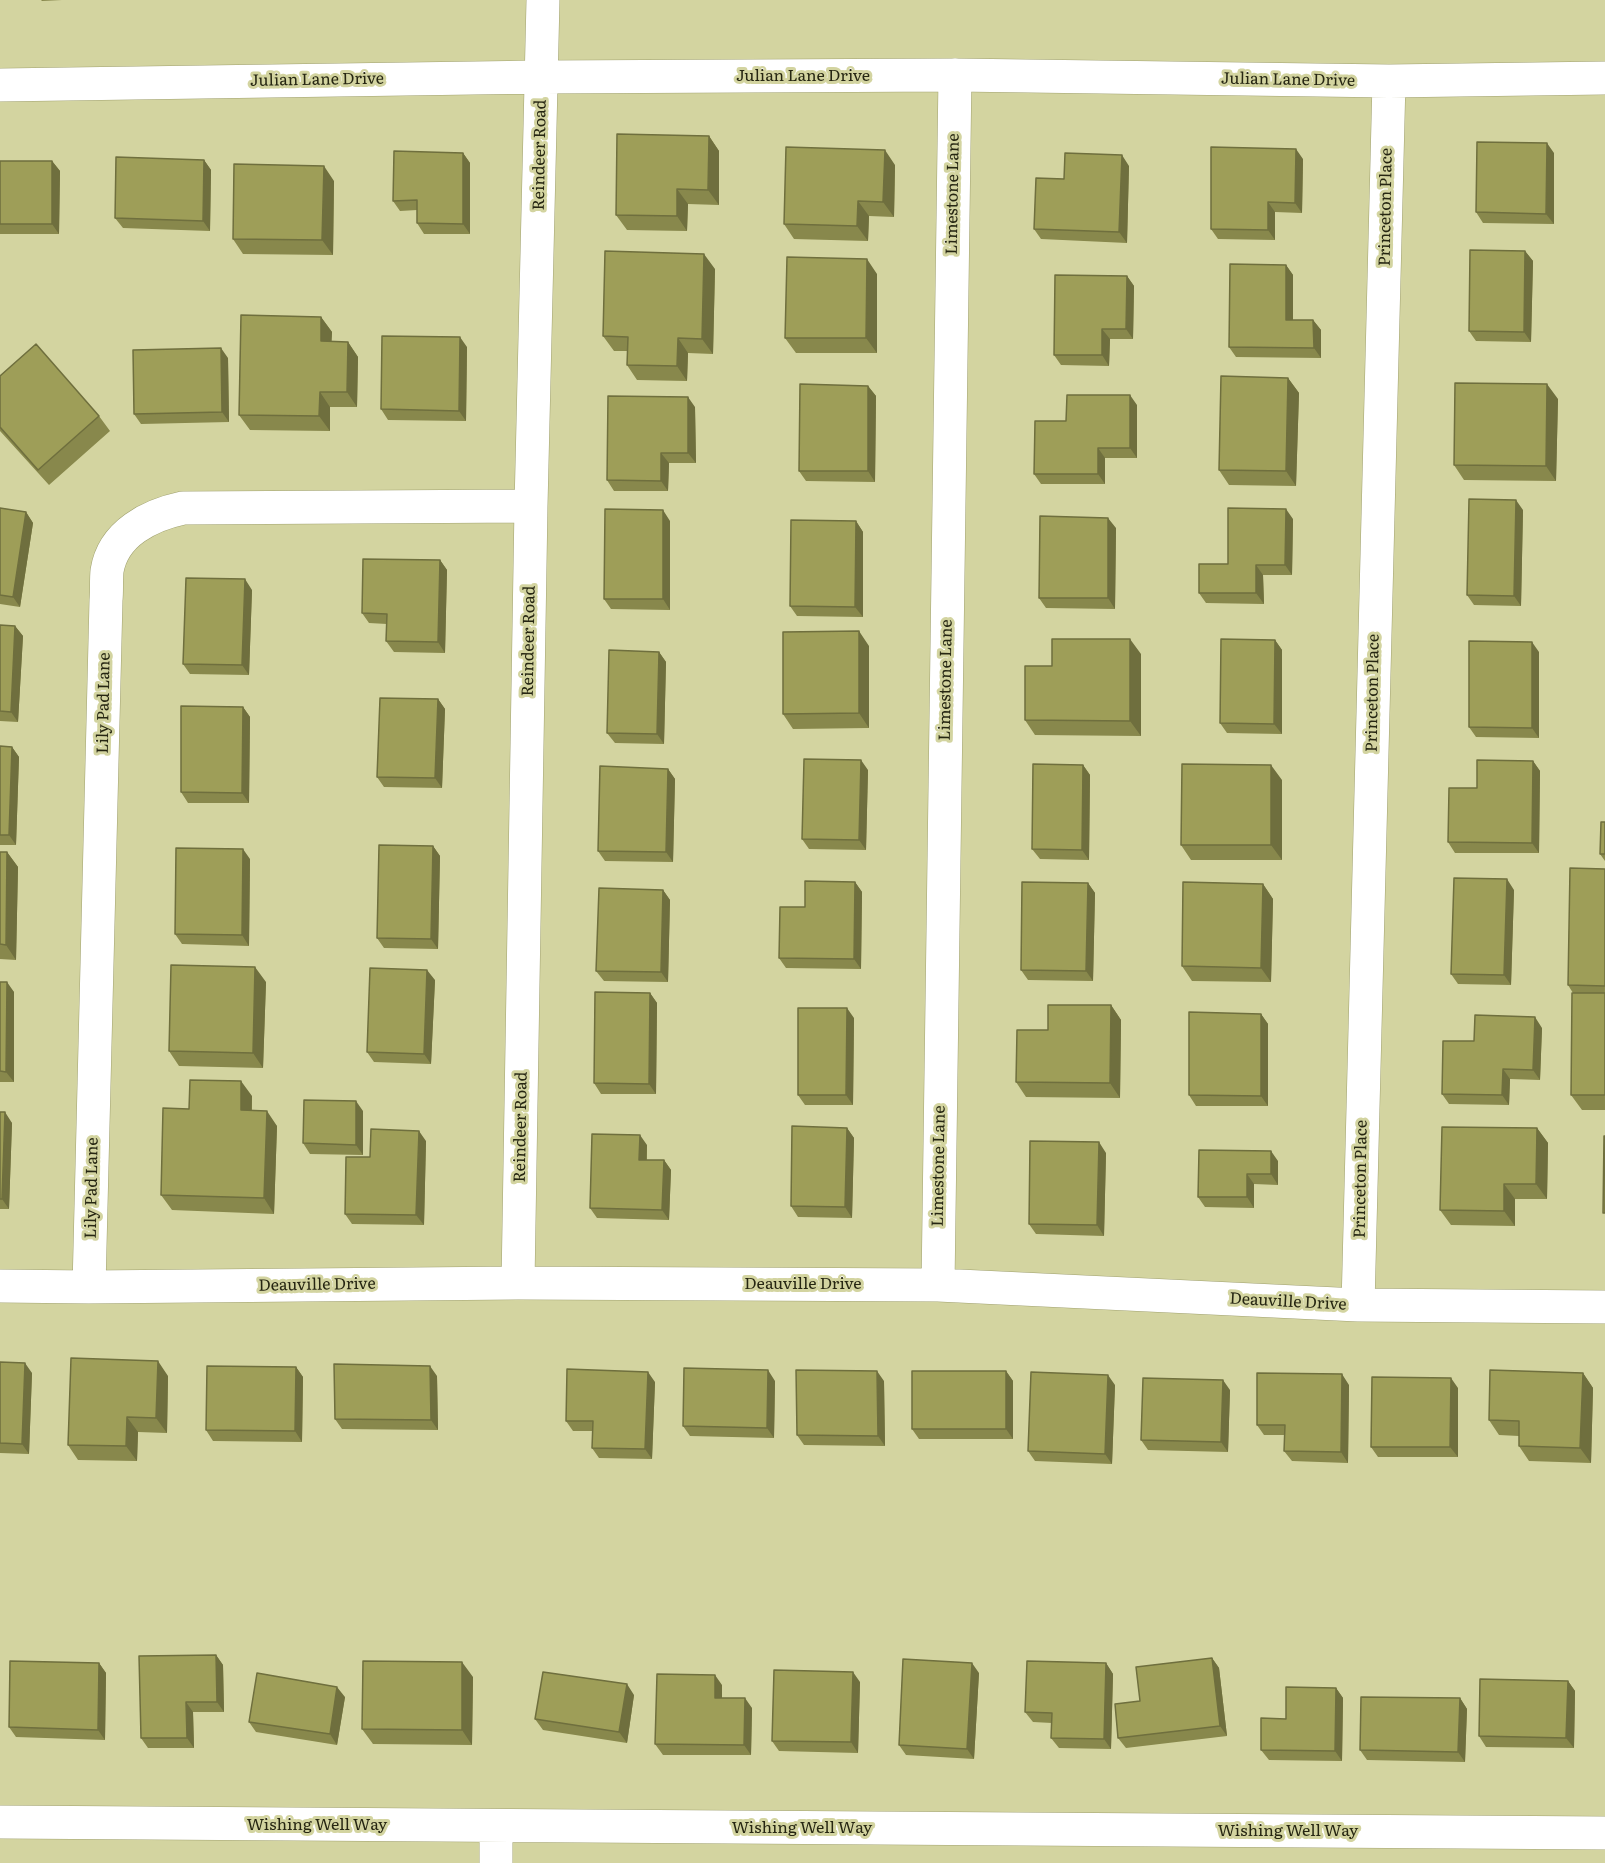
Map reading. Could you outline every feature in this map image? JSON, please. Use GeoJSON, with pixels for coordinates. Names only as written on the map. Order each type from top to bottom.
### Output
{"type":"FeatureCollection","features":[{"type":"Feature","properties":{"kind":"street","name":"Reindeer Road"},"geometry":{"type":"LineString","coordinates":[[518,1283],[531,506],[543,0]]}},
{"type":"Feature","properties":{"kind":"street","name":"Julian Lane Drive"},"geometry":{"type":"LineString","coordinates":[[0,85],[542,77],[955,75],[1389,81],[1605,78]]}},
{"type":"Feature","properties":{"kind":"street","name":"Limestone Lane"},"geometry":{"type":"LineString","coordinates":[[938,1285],[955,75]]}},
{"type":"Feature","properties":{"kind":"street","name":"Princeton Place"},"geometry":{"type":"LineString","coordinates":[[1358,1305],[1389,81]]}},
{"type":"Feature","properties":{"kind":"street","name":"Lily Pad Lane"},"geometry":{"type":"LineString","coordinates":[[89,1287],[107,570],[115,551],[137,526],[153,516],[183,508],[531,506]]}},
{"type":"Feature","properties":{"kind":"street","name":"Deauville Drive"},"geometry":{"type":"LineString","coordinates":[[0,1286],[518,1283],[938,1285],[1358,1305],[1605,1307]]}},
{"type":"Feature","properties":{"kind":"street","name":"Wishing Well Way"},"geometry":{"type":"LineString","coordinates":[[0,1822],[1605,1833]]}},
{"type":"Feature","properties":{"kind":"street"},"geometry":{"type":"LineString","coordinates":[[496,1827],[496,1863]]}},
{"type":"Feature","properties":{"kind":"building"},"geometry":{"type":"Polygon","coordinates":[[[617,134],[709,136],[708,190],[677,189],[677,216],[616,215],[617,134]]]}},
{"type":"Feature","properties":{"kind":"building"},"geometry":{"type":"Polygon","coordinates":[[[1477,142],[1547,143],[1546,214],[1476,212],[1477,142]]]}},
{"type":"Feature","properties":{"kind":"building"},"geometry":{"type":"Polygon","coordinates":[[[786,147],[885,150],[883,202],[858,201],[857,226],[784,224],[786,147]]]}},
{"type":"Feature","properties":{"kind":"building"},"geometry":{"type":"Polygon","coordinates":[[[1211,147],[1296,149],[1295,203],[1268,202],[1268,230],[1211,229],[1211,147]]]}},
{"type":"Feature","properties":{"kind":"building"},"geometry":{"type":"Polygon","coordinates":[[[394,151],[463,153],[463,224],[417,223],[417,200],[393,201],[394,151]]]}},
{"type":"Feature","properties":{"kind":"building"},"geometry":{"type":"Polygon","coordinates":[[[1065,153],[1122,155],[1119,232],[1034,229],[1036,178],[1064,179],[1065,153]]]}},
{"type":"Feature","properties":{"kind":"building"},"geometry":{"type":"Polygon","coordinates":[[[116,157],[204,160],[203,221],[115,218],[116,157]]]}},
{"type":"Feature","properties":{"kind":"building"},"geometry":{"type":"Polygon","coordinates":[[[0,161],[52,161],[52,224],[0,224],[0,161]]]}},
{"type":"Feature","properties":{"kind":"building"},"geometry":{"type":"Polygon","coordinates":[[[234,164],[324,166],[322,240],[233,239],[234,164]]]}},
{"type":"Feature","properties":{"kind":"building"},"geometry":{"type":"Polygon","coordinates":[[[1470,250],[1525,251],[1524,332],[1469,331],[1470,250]]]}},
{"type":"Feature","properties":{"kind":"building"},"geometry":{"type":"Polygon","coordinates":[[[605,251],[704,254],[702,339],[678,338],[677,366],[627,365],[628,337],[603,336],[605,251]]]}},
{"type":"Feature","properties":{"kind":"building"},"geometry":{"type":"Polygon","coordinates":[[[787,257],[867,259],[866,338],[785,338],[787,257]]]}},
{"type":"Feature","properties":{"kind":"building"},"geometry":{"type":"Polygon","coordinates":[[[1230,264],[1286,265],[1286,320],[1313,320],[1314,348],[1229,347],[1230,264]]]}},
{"type":"Feature","properties":{"kind":"building"},"geometry":{"type":"Polygon","coordinates":[[[1055,275],[1127,276],[1126,329],[1102,329],[1102,355],[1054,355],[1055,275]]]}},
{"type":"Feature","properties":{"kind":"building"},"geometry":{"type":"Polygon","coordinates":[[[241,315],[321,317],[321,341],[348,342],[347,392],[320,392],[319,416],[239,415],[241,315]]]}},
{"type":"Feature","properties":{"kind":"building"},"geometry":{"type":"Polygon","coordinates":[[[382,336],[460,337],[459,411],[381,409],[382,336]]]}},
{"type":"Feature","properties":{"kind":"building"},"geometry":{"type":"Polygon","coordinates":[[[36,344],[99,416],[38,470],[0,427],[0,376],[36,344]]]}},
{"type":"Feature","properties":{"kind":"building"},"geometry":{"type":"Polygon","coordinates":[[[221,348],[222,412],[134,414],[133,350],[221,348]]]}},
{"type":"Feature","properties":{"kind":"building"},"geometry":{"type":"Polygon","coordinates":[[[1221,376],[1288,378],[1286,471],[1219,470],[1221,376]]]}},
{"type":"Feature","properties":{"kind":"building"},"geometry":{"type":"Polygon","coordinates":[[[1455,383],[1547,384],[1546,466],[1454,465],[1455,383]]]}},
{"type":"Feature","properties":{"kind":"building"},"geometry":{"type":"Polygon","coordinates":[[[800,384],[868,386],[868,471],[799,471],[800,384]]]}},
{"type":"Feature","properties":{"kind":"building"},"geometry":{"type":"Polygon","coordinates":[[[1067,395],[1130,395],[1130,448],[1098,448],[1098,474],[1034,474],[1035,421],[1066,421],[1067,395]]]}},
{"type":"Feature","properties":{"kind":"building"},"geometry":{"type":"Polygon","coordinates":[[[608,396],[688,397],[688,453],[661,453],[661,481],[607,480],[608,396]]]}},
{"type":"Feature","properties":{"kind":"building"},"geometry":{"type":"Polygon","coordinates":[[[1469,499],[1516,500],[1514,596],[1467,595],[1469,499]]]}},
{"type":"Feature","properties":{"kind":"building"},"geometry":{"type":"Polygon","coordinates":[[[0,508],[26,512],[13,597],[0,595],[0,508]]]}},
{"type":"Feature","properties":{"kind":"building"},"geometry":{"type":"Polygon","coordinates":[[[1228,508],[1286,509],[1285,565],[1256,565],[1256,593],[1199,593],[1199,564],[1228,564],[1228,508]]]}},
{"type":"Feature","properties":{"kind":"building"},"geometry":{"type":"Polygon","coordinates":[[[605,509],[663,510],[663,599],[604,599],[605,509]]]}},
{"type":"Feature","properties":{"kind":"building"},"geometry":{"type":"Polygon","coordinates":[[[1040,516],[1108,518],[1108,598],[1039,598],[1040,516]]]}},
{"type":"Feature","properties":{"kind":"building"},"geometry":{"type":"Polygon","coordinates":[[[791,520],[856,521],[855,607],[790,606],[791,520]]]}},
{"type":"Feature","properties":{"kind":"building"},"geometry":{"type":"Polygon","coordinates":[[[363,559],[440,560],[438,642],[386,641],[387,614],[362,613],[363,559]]]}},
{"type":"Feature","properties":{"kind":"building"},"geometry":{"type":"Polygon","coordinates":[[[186,578],[245,579],[242,665],[183,664],[186,578]]]}},
{"type":"Feature","properties":{"kind":"building"},"geometry":{"type":"Polygon","coordinates":[[[0,625],[15,626],[11,712],[0,711],[0,625]]]}},
{"type":"Feature","properties":{"kind":"building"},"geometry":{"type":"Polygon","coordinates":[[[859,631],[859,713],[783,714],[783,632],[859,631]]]}},
{"type":"Feature","properties":{"kind":"building"},"geometry":{"type":"Polygon","coordinates":[[[1052,639],[1130,639],[1130,721],[1025,720],[1025,666],[1052,666],[1052,639]]]}},
{"type":"Feature","properties":{"kind":"building"},"geometry":{"type":"Polygon","coordinates":[[[1221,639],[1275,640],[1274,724],[1220,723],[1221,639]]]}},
{"type":"Feature","properties":{"kind":"building"},"geometry":{"type":"Polygon","coordinates":[[[1469,641],[1532,642],[1532,728],[1469,727],[1469,641]]]}},
{"type":"Feature","properties":{"kind":"building"},"geometry":{"type":"Polygon","coordinates":[[[609,650],[659,652],[657,734],[607,733],[609,650]]]}},
{"type":"Feature","properties":{"kind":"building"},"geometry":{"type":"Polygon","coordinates":[[[380,698],[438,699],[435,778],[377,777],[380,698]]]}},
{"type":"Feature","properties":{"kind":"building"},"geometry":{"type":"Polygon","coordinates":[[[181,706],[243,707],[242,793],[181,792],[181,706]]]}},
{"type":"Feature","properties":{"kind":"building"},"geometry":{"type":"Polygon","coordinates":[[[0,746],[12,747],[9,835],[0,835],[0,746]]]}},
{"type":"Feature","properties":{"kind":"building"},"geometry":{"type":"Polygon","coordinates":[[[804,759],[861,760],[859,840],[802,839],[804,759]]]}},
{"type":"Feature","properties":{"kind":"building"},"geometry":{"type":"Polygon","coordinates":[[[1477,760],[1533,761],[1532,843],[1448,842],[1449,788],[1477,788],[1477,760]]]}},
{"type":"Feature","properties":{"kind":"building"},"geometry":{"type":"Polygon","coordinates":[[[1033,764],[1083,765],[1082,850],[1032,849],[1033,764]]]}},
{"type":"Feature","properties":{"kind":"building"},"geometry":{"type":"Polygon","coordinates":[[[1182,764],[1271,765],[1271,845],[1181,845],[1182,764]]]}},
{"type":"Feature","properties":{"kind":"building"},"geometry":{"type":"Polygon","coordinates":[[[600,766],[668,769],[666,852],[598,851],[600,766]]]}},
{"type":"Feature","properties":{"kind":"building"},"geometry":{"type":"Polygon","coordinates":[[[1601,822],[1605,822],[1605,854],[1600,854],[1601,822]]]}},
{"type":"Feature","properties":{"kind":"building"},"geometry":{"type":"Polygon","coordinates":[[[379,845],[433,846],[431,939],[377,938],[379,845]]]}},
{"type":"Feature","properties":{"kind":"building"},"geometry":{"type":"Polygon","coordinates":[[[176,848],[243,849],[242,935],[175,934],[176,848]]]}},
{"type":"Feature","properties":{"kind":"building"},"geometry":{"type":"Polygon","coordinates":[[[0,852],[7,852],[6,945],[0,944],[0,852]]]}},
{"type":"Feature","properties":{"kind":"building"},"geometry":{"type":"Polygon","coordinates":[[[1570,868],[1605,869],[1605,986],[1568,985],[1570,868]]]}},
{"type":"Feature","properties":{"kind":"building"},"geometry":{"type":"Polygon","coordinates":[[[1454,878],[1507,879],[1504,975],[1451,974],[1454,878]]]}},
{"type":"Feature","properties":{"kind":"building"},"geometry":{"type":"Polygon","coordinates":[[[805,881],[855,882],[854,959],[779,958],[780,907],[805,907],[805,881]]]}},
{"type":"Feature","properties":{"kind":"building"},"geometry":{"type":"Polygon","coordinates":[[[1022,882],[1088,883],[1086,971],[1021,970],[1022,882]]]}},
{"type":"Feature","properties":{"kind":"building"},"geometry":{"type":"Polygon","coordinates":[[[1183,882],[1263,884],[1261,968],[1182,966],[1183,882]]]}},
{"type":"Feature","properties":{"kind":"building"},"geometry":{"type":"Polygon","coordinates":[[[599,888],[663,890],[661,972],[596,971],[599,888]]]}},
{"type":"Feature","properties":{"kind":"building"},"geometry":{"type":"Polygon","coordinates":[[[171,965],[255,967],[253,1053],[169,1051],[171,965]]]}},
{"type":"Feature","properties":{"kind":"building"},"geometry":{"type":"Polygon","coordinates":[[[370,968],[427,970],[424,1054],[367,1052],[370,968]]]}},
{"type":"Feature","properties":{"kind":"building"},"geometry":{"type":"Polygon","coordinates":[[[0,982],[7,982],[6,1072],[0,1071],[0,982]]]}},
{"type":"Feature","properties":{"kind":"building"},"geometry":{"type":"Polygon","coordinates":[[[595,992],[650,993],[649,1084],[594,1083],[595,992]]]}},
{"type":"Feature","properties":{"kind":"building"},"geometry":{"type":"Polygon","coordinates":[[[1572,993],[1605,993],[1605,1095],[1571,1095],[1572,993]]]}},
{"type":"Feature","properties":{"kind":"building"},"geometry":{"type":"Polygon","coordinates":[[[1048,1005],[1111,1005],[1110,1083],[1016,1082],[1017,1030],[1048,1030],[1048,1005]]]}},
{"type":"Feature","properties":{"kind":"building"},"geometry":{"type":"Polygon","coordinates":[[[798,1008],[847,1008],[846,1095],[798,1095],[798,1008]]]}},
{"type":"Feature","properties":{"kind":"building"},"geometry":{"type":"Polygon","coordinates":[[[1189,1012],[1261,1014],[1261,1096],[1189,1095],[1189,1012]]]}},
{"type":"Feature","properties":{"kind":"building"},"geometry":{"type":"Polygon","coordinates":[[[1475,1015],[1535,1017],[1533,1070],[1503,1069],[1502,1095],[1442,1094],[1443,1041],[1474,1041],[1475,1015]]]}},
{"type":"Feature","properties":{"kind":"building"},"geometry":{"type":"Polygon","coordinates":[[[190,1080],[241,1081],[241,1110],[267,1111],[264,1198],[161,1195],[163,1108],[189,1109],[190,1080]]]}},
{"type":"Feature","properties":{"kind":"building"},"geometry":{"type":"Polygon","coordinates":[[[304,1100],[356,1101],[356,1145],[303,1143],[304,1100]]]}},
{"type":"Feature","properties":{"kind":"building"},"geometry":{"type":"Polygon","coordinates":[[[0,1112],[5,1112],[2,1199],[0,1199],[0,1112]]]}},
{"type":"Feature","properties":{"kind":"building"},"geometry":{"type":"Polygon","coordinates":[[[792,1126],[847,1128],[845,1207],[791,1206],[792,1126]]]}},
{"type":"Feature","properties":{"kind":"building"},"geometry":{"type":"Polygon","coordinates":[[[1442,1127],[1537,1128],[1536,1184],[1504,1184],[1504,1211],[1440,1210],[1442,1127]]]}},
{"type":"Feature","properties":{"kind":"building"},"geometry":{"type":"Polygon","coordinates":[[[371,1129],[419,1131],[416,1215],[345,1214],[346,1157],[370,1157],[371,1129]]]}},
{"type":"Feature","properties":{"kind":"building"},"geometry":{"type":"Polygon","coordinates":[[[592,1134],[640,1135],[639,1160],[664,1160],[662,1210],[590,1208],[592,1134]]]}},
{"type":"Feature","properties":{"kind":"building"},"geometry":{"type":"Polygon","coordinates":[[[1604,1136],[1605,1213],[1603,1213],[1604,1136]]]}},
{"type":"Feature","properties":{"kind":"building"},"geometry":{"type":"Polygon","coordinates":[[[1030,1141],[1099,1142],[1097,1225],[1029,1224],[1030,1141]]]}},
{"type":"Feature","properties":{"kind":"building"},"geometry":{"type":"Polygon","coordinates":[[[1199,1150],[1271,1151],[1271,1174],[1247,1174],[1247,1197],[1198,1197],[1199,1150]]]}},
{"type":"Feature","properties":{"kind":"building"},"geometry":{"type":"Polygon","coordinates":[[[71,1358],[158,1361],[156,1418],[127,1417],[126,1446],[68,1445],[71,1358]]]}},
{"type":"Feature","properties":{"kind":"building"},"geometry":{"type":"Polygon","coordinates":[[[0,1362],[25,1363],[22,1444],[0,1443],[0,1362]]]}},
{"type":"Feature","properties":{"kind":"building"},"geometry":{"type":"Polygon","coordinates":[[[334,1364],[430,1366],[431,1420],[335,1419],[334,1364]]]}},
{"type":"Feature","properties":{"kind":"building"},"geometry":{"type":"Polygon","coordinates":[[[207,1366],[296,1367],[295,1431],[206,1430],[207,1366]]]}},
{"type":"Feature","properties":{"kind":"building"},"geometry":{"type":"Polygon","coordinates":[[[684,1368],[768,1370],[767,1428],[683,1426],[684,1368]]]}},
{"type":"Feature","properties":{"kind":"building"},"geometry":{"type":"Polygon","coordinates":[[[567,1369],[648,1372],[645,1449],[592,1448],[593,1421],[566,1421],[567,1369]]]}},
{"type":"Feature","properties":{"kind":"building"},"geometry":{"type":"Polygon","coordinates":[[[796,1370],[877,1371],[878,1436],[797,1435],[796,1370]]]}},
{"type":"Feature","properties":{"kind":"building"},"geometry":{"type":"Polygon","coordinates":[[[1490,1370],[1583,1373],[1580,1448],[1519,1446],[1519,1421],[1489,1420],[1490,1370]]]}},
{"type":"Feature","properties":{"kind":"building"},"geometry":{"type":"Polygon","coordinates":[[[912,1371],[1006,1371],[1006,1429],[912,1429],[912,1371]]]}},
{"type":"Feature","properties":{"kind":"building"},"geometry":{"type":"Polygon","coordinates":[[[1031,1372],[1108,1375],[1105,1454],[1028,1451],[1031,1372]]]}},
{"type":"Feature","properties":{"kind":"building"},"geometry":{"type":"Polygon","coordinates":[[[1257,1373],[1342,1374],[1341,1452],[1284,1451],[1285,1425],[1257,1425],[1257,1373]]]}},
{"type":"Feature","properties":{"kind":"building"},"geometry":{"type":"Polygon","coordinates":[[[1372,1377],[1451,1378],[1450,1447],[1371,1447],[1372,1377]]]}},
{"type":"Feature","properties":{"kind":"building"},"geometry":{"type":"Polygon","coordinates":[[[1143,1378],[1223,1380],[1221,1442],[1141,1440],[1143,1378]]]}},
{"type":"Feature","properties":{"kind":"building"},"geometry":{"type":"Polygon","coordinates":[[[216,1655],[217,1702],[186,1702],[187,1738],[141,1738],[139,1656],[216,1655]]]}},
{"type":"Feature","properties":{"kind":"building"},"geometry":{"type":"Polygon","coordinates":[[[1212,1658],[1220,1726],[1118,1738],[1115,1704],[1140,1701],[1136,1667],[1212,1658]]]}},
{"type":"Feature","properties":{"kind":"building"},"geometry":{"type":"Polygon","coordinates":[[[903,1659],[972,1663],[967,1749],[899,1745],[903,1659]]]}},
{"type":"Feature","properties":{"kind":"building"},"geometry":{"type":"Polygon","coordinates":[[[10,1661],[99,1663],[98,1730],[9,1727],[10,1661]]]}},
{"type":"Feature","properties":{"kind":"building"},"geometry":{"type":"Polygon","coordinates":[[[363,1661],[462,1662],[462,1730],[362,1729],[363,1661]]]}},
{"type":"Feature","properties":{"kind":"building"},"geometry":{"type":"Polygon","coordinates":[[[1027,1661],[1106,1663],[1104,1739],[1051,1738],[1052,1713],[1025,1712],[1027,1661]]]}},
{"type":"Feature","properties":{"kind":"building"},"geometry":{"type":"Polygon","coordinates":[[[774,1670],[853,1672],[851,1742],[772,1741],[774,1670]]]}},
{"type":"Feature","properties":{"kind":"building"},"geometry":{"type":"Polygon","coordinates":[[[543,1672],[627,1684],[619,1732],[535,1719],[543,1672]]]}},
{"type":"Feature","properties":{"kind":"building"},"geometry":{"type":"Polygon","coordinates":[[[257,1673],[337,1687],[330,1734],[249,1722],[257,1673]]]}},
{"type":"Feature","properties":{"kind":"building"},"geometry":{"type":"Polygon","coordinates":[[[657,1674],[715,1675],[715,1698],[745,1698],[744,1745],[655,1744],[657,1674]]]}},
{"type":"Feature","properties":{"kind":"building"},"geometry":{"type":"Polygon","coordinates":[[[1480,1679],[1568,1681],[1566,1738],[1479,1736],[1480,1679]]]}},
{"type":"Feature","properties":{"kind":"building"},"geometry":{"type":"Polygon","coordinates":[[[1286,1687],[1336,1688],[1335,1751],[1261,1750],[1261,1718],[1286,1719],[1286,1687]]]}},
{"type":"Feature","properties":{"kind":"building"},"geometry":{"type":"Polygon","coordinates":[[[1361,1697],[1460,1698],[1458,1752],[1360,1750],[1361,1697]]]}}]}
